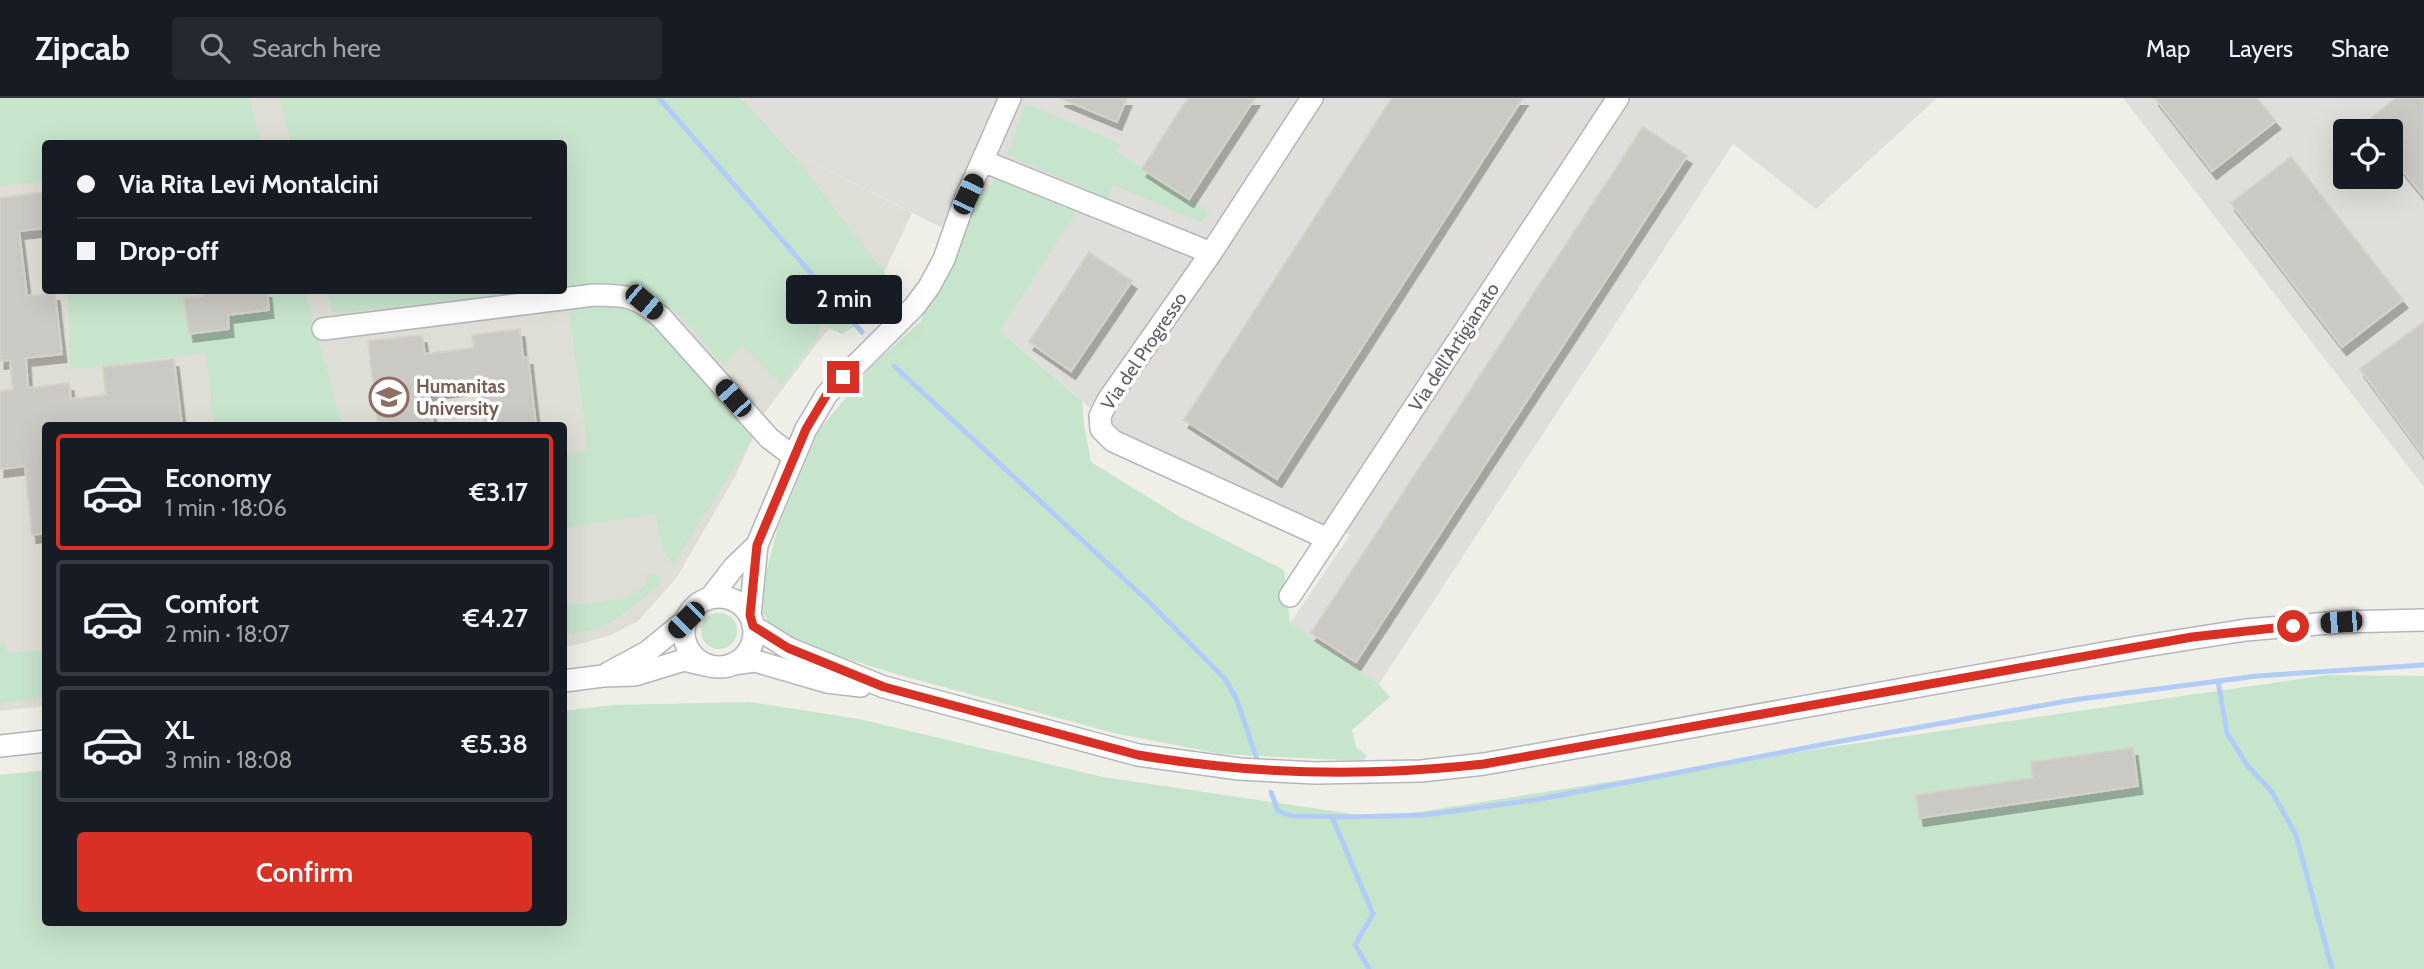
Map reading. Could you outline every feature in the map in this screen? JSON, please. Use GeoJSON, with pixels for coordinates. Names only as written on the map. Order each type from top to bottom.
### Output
{"type":"FeatureCollection","features":[{"type":"Feature","properties":{"kind":"street"},"geometry":{"type":"LineString","coordinates":[[733,664],[750,648],[753,637],[757,545],[806,429],[827,394],[914,307],[929,287],[944,259],[964,202],[1010,98]]}},
{"type":"Feature","properties":{"kind":"street","name":"Via del Progresso"},"geometry":{"type":"LineString","coordinates":[[1312,98],[1100,416],[1101,429],[1113,441],[1328,539]]}},
{"type":"Feature","properties":{"kind":"street","name":"Via dell'Artigianato"},"geometry":{"type":"LineString","coordinates":[[1290,596],[1618,98]]}},
{"type":"Feature","properties":{"kind":"street"},"geometry":{"type":"LineString","coordinates":[[983,161],[1211,253]]}},
{"type":"Feature","properties":{"kind":"street"},"geometry":{"type":"LineString","coordinates":[[323,328],[594,295],[622,295],[644,302],[661,317],[769,438],[794,457]]}},
{"type":"Feature","properties":{"kind":"street"},"geometry":{"type":"LineString","coordinates":[[710,598],[734,567],[757,545]]}},
{"type":"Feature","properties":{"kind":"street"},"geometry":{"type":"LineString","coordinates":[[710,666],[691,653],[684,632],[686,620],[691,610],[700,603],[710,598],[722,597],[743,606],[752,620],[788,648],[884,687],[1138,755],[1180,762],[1315,773],[1421,771],[1541,754],[2192,637],[2341,622],[2424,620]]}},
{"type":"Feature","properties":{"kind":"street"},"geometry":{"type":"LineString","coordinates":[[603,676],[647,652],[686,620]]}},
{"type":"Feature","properties":{"kind":"street"},"geometry":{"type":"LineString","coordinates":[[567,681],[635,675],[684,660],[722,667],[755,661],[835,683],[884,687]]}},
{"type":"Feature","properties":{"kind":"street"},"geometry":{"type":"LineString","coordinates":[[0,746],[42,741]]}},
{"type":"Feature","properties":{"kind":"shaded area","name":"Humanitas University"},"geometry":{"type":"Polygon","coordinates":[[[0,98],[741,98],[790,151],[912,213],[884,272],[821,338],[763,415],[736,475],[677,577],[638,621],[611,635],[580,644],[567,646],[567,422],[42,422],[42,706],[0,711],[0,98]]]}},
{"type":"Feature","properties":{"kind":"shaded area"},"geometry":{"type":"Polygon","coordinates":[[[741,98],[1937,98],[1816,209],[1733,144],[1379,684],[1290,623],[1350,535],[1117,436],[1100,416],[1000,331],[1076,212],[961,237],[790,151],[741,98]]]}},
{"type":"Feature","properties":{"kind":"shaded area"},"geometry":{"type":"Polygon","coordinates":[[[2123,98],[2424,98],[2424,487],[2123,98]]]}},
{"type":"Feature","properties":{"kind":"green space"},"geometry":{"type":"Polygon","coordinates":[[[0,98],[249,98],[260,140],[42,140],[42,181],[0,186],[0,98]]]}},
{"type":"Feature","properties":{"kind":"green space"},"geometry":{"type":"Polygon","coordinates":[[[279,98],[741,98],[790,151],[884,272],[894,292],[877,313],[842,334],[821,325],[817,339],[781,384],[743,346],[724,366],[682,319],[644,290],[613,283],[567,288],[567,140],[290,140],[279,98]]]}},
{"type":"Feature","properties":{"kind":"green space"},"geometry":{"type":"Polygon","coordinates":[[[1026,104],[1119,143],[1116,151],[1210,213],[1201,222],[1113,185],[1107,198],[1007,155],[1026,104]]]}},
{"type":"Feature","properties":{"kind":"green space"},"geometry":{"type":"Polygon","coordinates":[[[996,179],[1076,213],[1000,331],[1082,401],[1091,462],[1182,518],[1284,570],[1290,623],[1379,684],[1390,697],[1352,730],[1356,747],[1367,756],[1363,761],[1221,754],[1114,733],[899,675],[788,640],[773,630],[763,613],[761,593],[777,530],[819,430],[871,367],[920,322],[945,273],[974,203],[996,179]]]}},
{"type":"Feature","properties":{"kind":"green space"},"geometry":{"type":"Polygon","coordinates":[[[68,294],[306,294],[341,422],[214,422],[206,353],[70,369],[68,294]]]}},
{"type":"Feature","properties":{"kind":"green space"},"geometry":{"type":"Polygon","coordinates":[[[328,294],[511,294],[333,314],[328,294]]]}},
{"type":"Feature","properties":{"kind":"green space"},"geometry":{"type":"Polygon","coordinates":[[[597,304],[625,309],[658,328],[753,438],[673,565],[663,550],[655,514],[567,528],[567,454],[588,451],[569,308],[597,304]]]}},
{"type":"Feature","properties":{"kind":"green space"},"geometry":{"type":"Polygon","coordinates":[[[647,573],[659,576],[661,584],[623,614],[599,629],[567,634],[567,605],[607,601],[638,591],[647,585],[647,573]]]}},
{"type":"Feature","properties":{"kind":"green space"},"geometry":{"type":"Polygon","coordinates":[[[719,613],[732,618],[737,631],[732,644],[719,649],[706,644],[701,631],[706,618],[719,613]]]}},
{"type":"Feature","properties":{"kind":"green space"},"geometry":{"type":"Polygon","coordinates":[[[0,643],[6,644],[7,653],[42,650],[42,697],[0,703],[0,643]]]}},
{"type":"Feature","properties":{"kind":"green space"},"geometry":{"type":"Polygon","coordinates":[[[2327,675],[2424,676],[2424,969],[0,969],[0,775],[42,770],[42,926],[567,926],[567,711],[612,705],[750,702],[859,719],[1103,777],[1380,818],[1824,748],[2327,675]]]}},
{"type":"Feature","properties":{"kind":"building"},"geometry":{"type":"Polygon","coordinates":[[[1060,98],[1127,98],[1117,122],[1060,98]]]}},
{"type":"Feature","properties":{"kind":"building"},"geometry":{"type":"Polygon","coordinates":[[[1188,98],[1255,98],[1189,199],[1142,169],[1188,98]]]}},
{"type":"Feature","properties":{"kind":"building"},"geometry":{"type":"Polygon","coordinates":[[[1392,98],[1523,98],[1277,479],[1184,420],[1392,98]]]}},
{"type":"Feature","properties":{"kind":"building"},"geometry":{"type":"Polygon","coordinates":[[[2155,98],[2257,98],[2276,121],[2212,171],[2155,98]]]}},
{"type":"Feature","properties":{"kind":"building"},"geometry":{"type":"Polygon","coordinates":[[[2396,98],[2424,98],[2424,197],[2403,171],[2403,119],[2370,119],[2396,98]]]}},
{"type":"Feature","properties":{"kind":"building"},"geometry":{"type":"Polygon","coordinates":[[[1643,127],[1687,156],[1356,662],[1311,633],[1643,127]]]}},
{"type":"Feature","properties":{"kind":"building"},"geometry":{"type":"Polygon","coordinates":[[[2291,157],[2403,300],[2342,347],[2231,203],[2291,157]]]}},
{"type":"Feature","properties":{"kind":"building"},"geometry":{"type":"Polygon","coordinates":[[[42,193],[42,228],[19,231],[27,296],[55,294],[62,354],[26,358],[28,388],[69,383],[71,399],[106,395],[103,367],[174,359],[182,422],[42,422],[42,534],[32,535],[25,466],[0,469],[0,391],[13,390],[10,360],[0,361],[0,198],[42,193]]]}},
{"type":"Feature","properties":{"kind":"building"},"geometry":{"type":"Polygon","coordinates":[[[1089,252],[1132,281],[1071,371],[1029,342],[1089,252]]]}},
{"type":"Feature","properties":{"kind":"building"},"geometry":{"type":"Polygon","coordinates":[[[267,294],[269,310],[228,315],[229,329],[189,334],[184,298],[267,294]]]}},
{"type":"Feature","properties":{"kind":"building"},"geometry":{"type":"Polygon","coordinates":[[[2424,322],[2424,456],[2360,369],[2424,322]]]}},
{"type":"Feature","properties":{"kind":"building"},"geometry":{"type":"Polygon","coordinates":[[[520,329],[523,358],[528,357],[536,422],[485,422],[480,385],[429,392],[433,422],[378,422],[368,341],[422,335],[425,354],[474,348],[472,335],[520,329]]]}},
{"type":"Feature","properties":{"kind":"building"},"geometry":{"type":"Polygon","coordinates":[[[2133,748],[2138,786],[1919,818],[1916,795],[2033,778],[2031,762],[2133,748]]]}},
{"type":"Feature","properties":{"kind":"waterway"},"geometry":{"type":"LineString","coordinates":[[659,98],[862,332]]}},
{"type":"Feature","properties":{"kind":"waterway"},"geometry":{"type":"LineString","coordinates":[[894,366],[1149,602],[1225,679],[1236,698],[1257,759]]}},
{"type":"Feature","properties":{"kind":"waterway"},"geometry":{"type":"LineString","coordinates":[[1271,792],[1278,811],[1292,816],[1425,815],[1540,799],[2073,700],[2257,676],[2424,665]]}},
{"type":"Feature","properties":{"kind":"waterway"},"geometry":{"type":"LineString","coordinates":[[2218,681],[2227,733],[2247,765],[2272,792],[2296,835],[2332,969]]}},
{"type":"Feature","properties":{"kind":"waterway"},"geometry":{"type":"LineString","coordinates":[[1332,817],[1373,914],[1355,945],[1369,969]]}},
{"type":"Feature","properties":{"kind":"place","name":"Humanitas University"},"geometry":{"type":"Point","coordinates":[389,397]}},
{"type":"Feature","properties":{"kind":"route"},"geometry":{"type":"LineString","coordinates":[[843,377],[827,394],[806,429],[757,545],[750,615],[753,626],[788,648],[884,687],[1138,755],[1239,769],[1315,773],[1421,771],[1484,764],[2192,637],[2293,626]]}}]}
